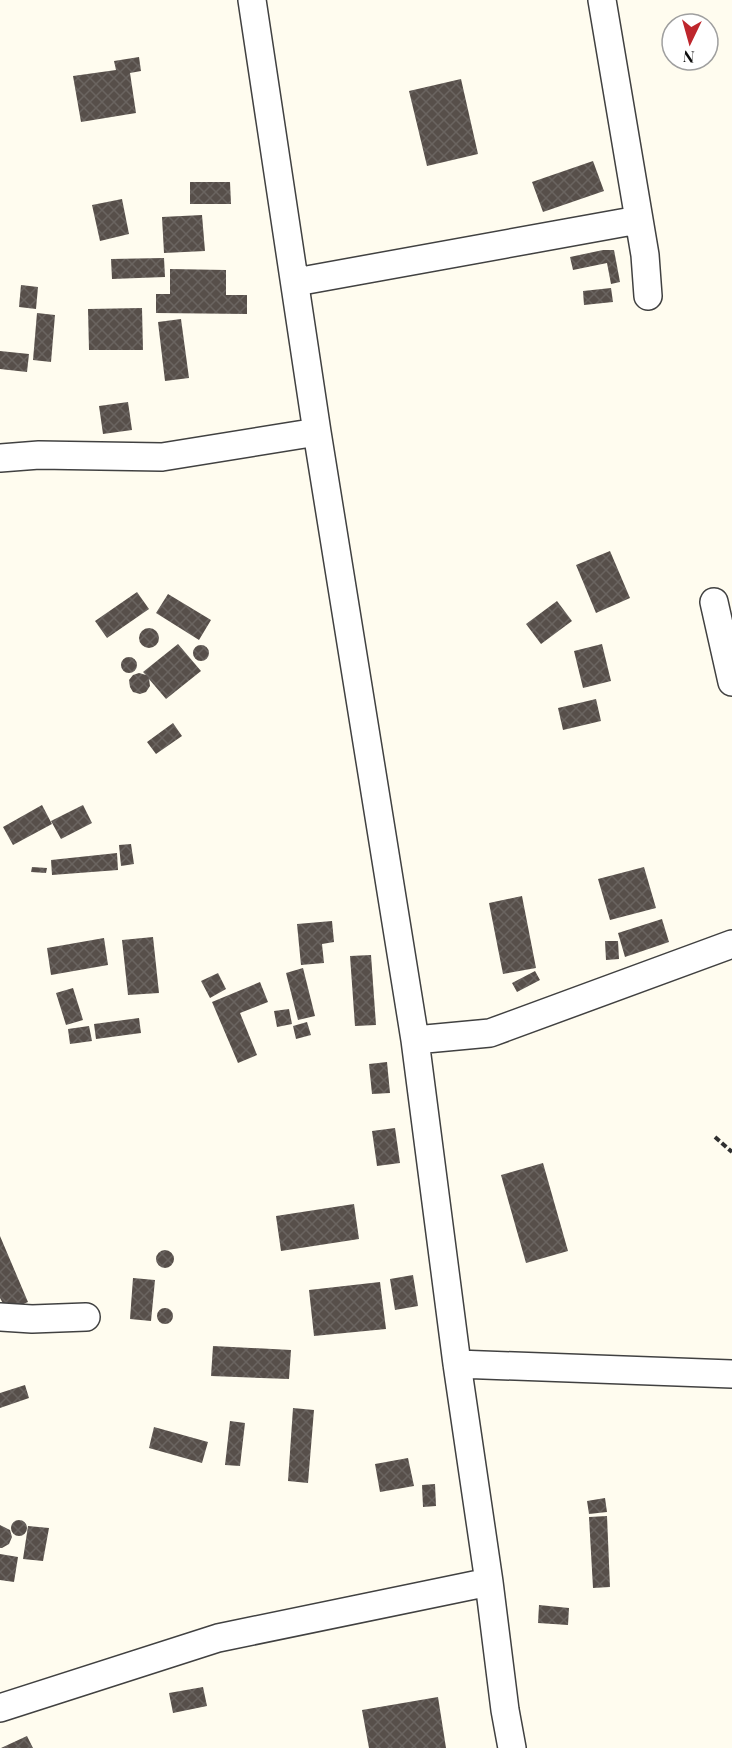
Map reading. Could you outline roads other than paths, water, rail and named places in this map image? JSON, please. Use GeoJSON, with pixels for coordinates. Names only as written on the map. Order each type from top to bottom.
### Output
{"type":"FeatureCollection","features":[{"type":"Feature","properties":{"kind":"street"},"geometry":{"type":"LineString","coordinates":[[252,0],[317,432],[415,1040],[457,1364],[512,1748]]}},
{"type":"Feature","properties":{"kind":"street"},"geometry":{"type":"LineString","coordinates":[[602,0],[645,255],[648,296]]}},
{"type":"Feature","properties":{"kind":"street"},"geometry":{"type":"LineString","coordinates":[[296,282],[638,220]]}},
{"type":"Feature","properties":{"kind":"street"},"geometry":{"type":"LineString","coordinates":[[0,458],[39,455],[162,457],[317,432]]}},
{"type":"Feature","properties":{"kind":"street"},"geometry":{"type":"LineString","coordinates":[[714,602],[732,682]]}},
{"type":"Feature","properties":{"kind":"street"},"geometry":{"type":"LineString","coordinates":[[415,1040],[490,1033],[732,944]]}},
{"type":"Feature","properties":{"kind":"street"},"geometry":{"type":"LineString","coordinates":[[0,1317],[32,1319],[87,1317]]}},
{"type":"Feature","properties":{"kind":"street"},"geometry":{"type":"LineString","coordinates":[[457,1364],[732,1374]]}},
{"type":"Feature","properties":{"kind":"street"},"geometry":{"type":"LineString","coordinates":[[0,1708],[218,1638],[489,1582]]}}]}
